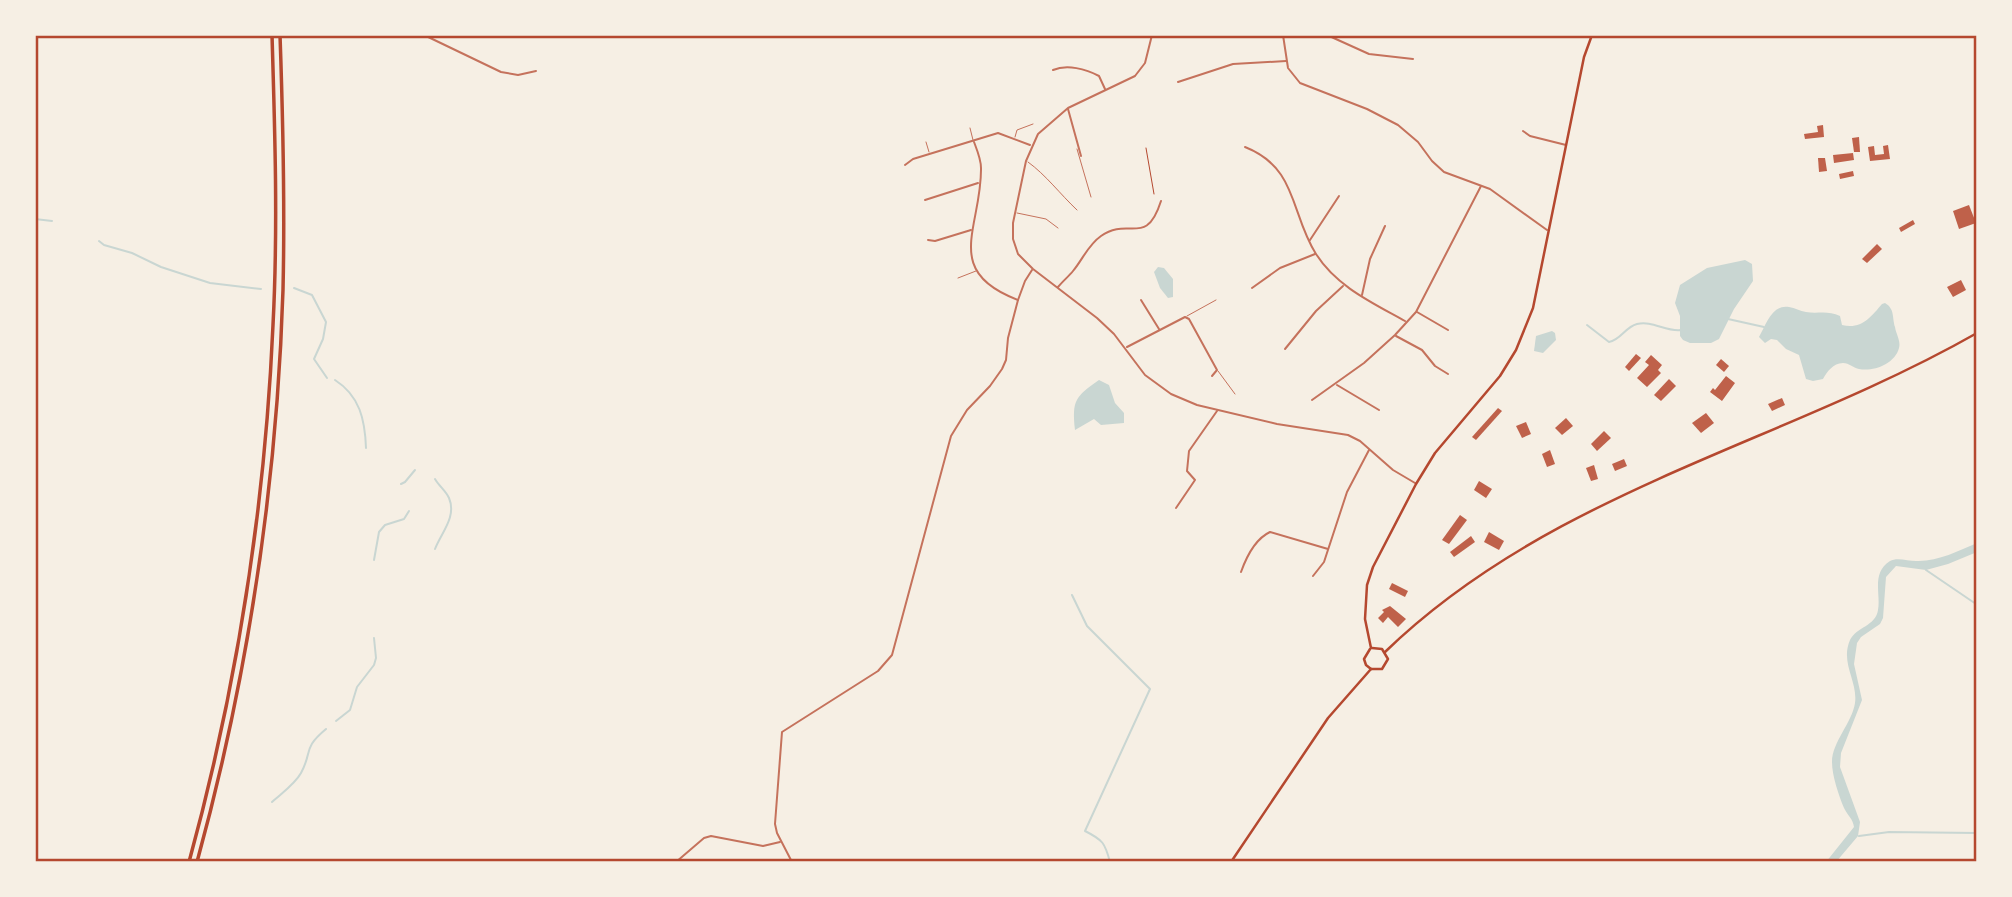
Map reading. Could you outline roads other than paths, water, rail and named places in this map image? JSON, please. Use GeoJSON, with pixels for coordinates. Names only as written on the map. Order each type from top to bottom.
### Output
{"type":"FeatureCollection","features":[{"type":"Feature","properties":{"kind":"highway"},"geometry":{"type":"LineString","coordinates":[[189,862],[215,757],[237,648],[265,449],[273,337],[276,240],[272,35]]}},
{"type":"Feature","properties":{"kind":"highway"},"geometry":{"type":"LineString","coordinates":[[197,862],[223,758],[244,656],[264,529],[272,455],[283,290],[280,35]]}},
{"type":"Feature","properties":{"kind":"main road"},"geometry":{"type":"LineString","coordinates":[[1371,648],[1365,627],[1367,585],[1416,484],[1435,453],[1491,389],[1516,350],[1533,308],[1584,57],[1592,35]]}},
{"type":"Feature","properties":{"kind":"main road"},"geometry":{"type":"LineString","coordinates":[[1385,652],[1425,616],[1488,569],[1595,507],[1897,375],[1977,333]]}},
{"type":"Feature","properties":{"kind":"main road"},"geometry":{"type":"LineString","coordinates":[[1371,648],[1379,648],[1385,652],[1388,659],[1385,666],[1378,670],[1371,669],[1364,659],[1371,648]]}},
{"type":"Feature","properties":{"kind":"main road"},"geometry":{"type":"LineString","coordinates":[[1231,862],[1328,718],[1371,669]]}},
{"type":"Feature","properties":{"kind":"street"},"geometry":{"type":"LineString","coordinates":[[424,35],[501,72],[518,75],[536,71]]}},
{"type":"Feature","properties":{"kind":"street"},"geometry":{"type":"LineString","coordinates":[[1152,35],[1138,72],[1130,79],[1068,108],[1044,127],[1031,145],[1015,212],[1013,239],[1023,260],[1032,270],[1097,317],[1145,375],[1161,388],[1183,400],[1218,410],[1285,426],[1343,433],[1370,449],[1393,470],[1416,484]]}},
{"type":"Feature","properties":{"kind":"street"},"geometry":{"type":"LineString","coordinates":[[1283,35],[1290,73],[1300,83],[1392,121],[1410,134],[1444,172],[1498,194],[1549,230]]}},
{"type":"Feature","properties":{"kind":"street"},"geometry":{"type":"LineString","coordinates":[[1327,35],[1369,54],[1387,54],[1413,60]]}},
{"type":"Feature","properties":{"kind":"street"},"geometry":{"type":"LineString","coordinates":[[1178,82],[1233,64],[1286,61]]}},
{"type":"Feature","properties":{"kind":"street"},"geometry":{"type":"LineString","coordinates":[[1053,70],[1061,67],[1084,69],[1099,76],[1105,90]]}},
{"type":"Feature","properties":{"kind":"street"},"geometry":{"type":"LineString","coordinates":[[1068,108],[1081,156]]}},
{"type":"Feature","properties":{"kind":"street"},"geometry":{"type":"LineString","coordinates":[[1523,131],[1530,136],[1567,145]]}},
{"type":"Feature","properties":{"kind":"street"},"geometry":{"type":"LineString","coordinates":[[905,164],[913,159],[998,133],[1031,145]]}},
{"type":"Feature","properties":{"kind":"street"},"geometry":{"type":"LineString","coordinates":[[974,142],[981,165],[972,231],[976,271],[990,288],[1018,300]]}},
{"type":"Feature","properties":{"kind":"street"},"geometry":{"type":"LineString","coordinates":[[1245,146],[1259,152],[1283,174],[1316,254],[1344,285],[1406,321]]}},
{"type":"Feature","properties":{"kind":"street"},"geometry":{"type":"LineString","coordinates":[[925,200],[979,183]]}},
{"type":"Feature","properties":{"kind":"street"},"geometry":{"type":"LineString","coordinates":[[1312,400],[1364,363],[1416,312],[1482,186]]}},
{"type":"Feature","properties":{"kind":"street"},"geometry":{"type":"LineString","coordinates":[[1310,241],[1339,196]]}},
{"type":"Feature","properties":{"kind":"street"},"geometry":{"type":"LineString","coordinates":[[1057,287],[1073,271],[1093,243],[1110,231],[1146,227],[1156,217],[1161,201]]}},
{"type":"Feature","properties":{"kind":"street"},"geometry":{"type":"LineString","coordinates":[[1362,296],[1370,259],[1385,226]]}},
{"type":"Feature","properties":{"kind":"street"},"geometry":{"type":"LineString","coordinates":[[928,240],[935,241],[972,231]]}},
{"type":"Feature","properties":{"kind":"street"},"geometry":{"type":"LineString","coordinates":[[1252,288],[1280,268],[1316,254]]}},
{"type":"Feature","properties":{"kind":"street"},"geometry":{"type":"LineString","coordinates":[[792,862],[775,824],[782,732],[878,671],[890,660],[951,436],[967,410],[1002,369],[1018,300],[1032,270]]}},
{"type":"Feature","properties":{"kind":"street"},"geometry":{"type":"LineString","coordinates":[[1285,349],[1316,311],[1344,285]]}},
{"type":"Feature","properties":{"kind":"street"},"geometry":{"type":"LineString","coordinates":[[1141,300],[1160,330]]}},
{"type":"Feature","properties":{"kind":"street"},"geometry":{"type":"LineString","coordinates":[[1416,312],[1448,330]]}},
{"type":"Feature","properties":{"kind":"street"},"geometry":{"type":"LineString","coordinates":[[1125,348],[1185,317],[1189,319],[1217,370],[1212,376]]}},
{"type":"Feature","properties":{"kind":"street"},"geometry":{"type":"LineString","coordinates":[[1395,335],[1422,350],[1435,366],[1448,374]]}},
{"type":"Feature","properties":{"kind":"street"},"geometry":{"type":"LineString","coordinates":[[1336,384],[1379,410]]}},
{"type":"Feature","properties":{"kind":"street"},"geometry":{"type":"LineString","coordinates":[[1176,508],[1195,480],[1187,471],[1189,450],[1218,410]]}},
{"type":"Feature","properties":{"kind":"street"},"geometry":{"type":"LineString","coordinates":[[1313,576],[1319,570],[1329,549],[1352,478],[1370,449]]}},
{"type":"Feature","properties":{"kind":"street"},"geometry":{"type":"LineString","coordinates":[[1241,572],[1260,539],[1269,533],[1329,549]]}},
{"type":"Feature","properties":{"kind":"street"},"geometry":{"type":"LineString","coordinates":[[676,862],[704,838],[711,836],[763,846],[782,841]]}},
{"type":"Feature","properties":{"kind":"lane"},"geometry":{"type":"LineString","coordinates":[[1014,139],[1017,130],[1033,124]]}},
{"type":"Feature","properties":{"kind":"lane"},"geometry":{"type":"LineString","coordinates":[[970,128],[974,142]]}},
{"type":"Feature","properties":{"kind":"lane"},"geometry":{"type":"LineString","coordinates":[[926,142],[930,154]]}},
{"type":"Feature","properties":{"kind":"lane"},"geometry":{"type":"LineString","coordinates":[[1079,148],[1077,149],[1091,197]]}},
{"type":"Feature","properties":{"kind":"lane"},"geometry":{"type":"LineString","coordinates":[[1026,162],[1051,182],[1077,210]]}},
{"type":"Feature","properties":{"kind":"lane"},"geometry":{"type":"LineString","coordinates":[[1015,212],[1046,219],[1058,229]]}},
{"type":"Feature","properties":{"kind":"lane"},"geometry":{"type":"LineString","coordinates":[[958,278],[976,271]]}},
{"type":"Feature","properties":{"kind":"lane"},"geometry":{"type":"LineString","coordinates":[[1185,317],[1216,300]]}},
{"type":"Feature","properties":{"kind":"lane"},"geometry":{"type":"LineString","coordinates":[[1217,370],[1235,394]]}},
{"type":"Feature","properties":{"kind":"waterway"},"geometry":{"type":"LineString","coordinates":[[35,219],[52,221]]}},
{"type":"Feature","properties":{"kind":"waterway"},"geometry":{"type":"LineString","coordinates":[[99,241],[161,267],[210,283],[261,289]]}},
{"type":"Feature","properties":{"kind":"waterway"},"geometry":{"type":"LineString","coordinates":[[294,288],[312,295],[326,322],[323,339],[314,359],[327,378]]}},
{"type":"Feature","properties":{"kind":"waterway"},"geometry":{"type":"LineString","coordinates":[[1728,319],[1764,327]]}},
{"type":"Feature","properties":{"kind":"waterway"},"geometry":{"type":"LineString","coordinates":[[1587,325],[1609,342],[1637,324],[1681,330]]}},
{"type":"Feature","properties":{"kind":"waterway"},"geometry":{"type":"LineString","coordinates":[[335,380],[356,401],[364,428],[366,448]]}},
{"type":"Feature","properties":{"kind":"waterway"},"geometry":{"type":"LineString","coordinates":[[401,484],[415,470]]}},
{"type":"Feature","properties":{"kind":"waterway"},"geometry":{"type":"LineString","coordinates":[[435,479],[451,505],[450,518],[435,549]]}},
{"type":"Feature","properties":{"kind":"waterway"},"geometry":{"type":"LineString","coordinates":[[374,560],[379,532],[385,525],[404,519],[409,511]]}},
{"type":"Feature","properties":{"kind":"waterway"},"geometry":{"type":"LineString","coordinates":[[1926,570],[1976,604]]}},
{"type":"Feature","properties":{"kind":"waterway"},"geometry":{"type":"LineString","coordinates":[[1072,595],[1087,626],[1150,689],[1085,831],[1102,843],[1110,862]]}},
{"type":"Feature","properties":{"kind":"waterway"},"geometry":{"type":"LineString","coordinates":[[336,721],[350,710],[357,687],[374,665],[374,638]]}},
{"type":"Feature","properties":{"kind":"waterway"},"geometry":{"type":"LineString","coordinates":[[272,802],[298,777],[305,766],[311,746],[326,729]]}},
{"type":"Feature","properties":{"kind":"waterway"},"geometry":{"type":"LineString","coordinates":[[1859,836],[1889,832],[1977,833]]}}]}
